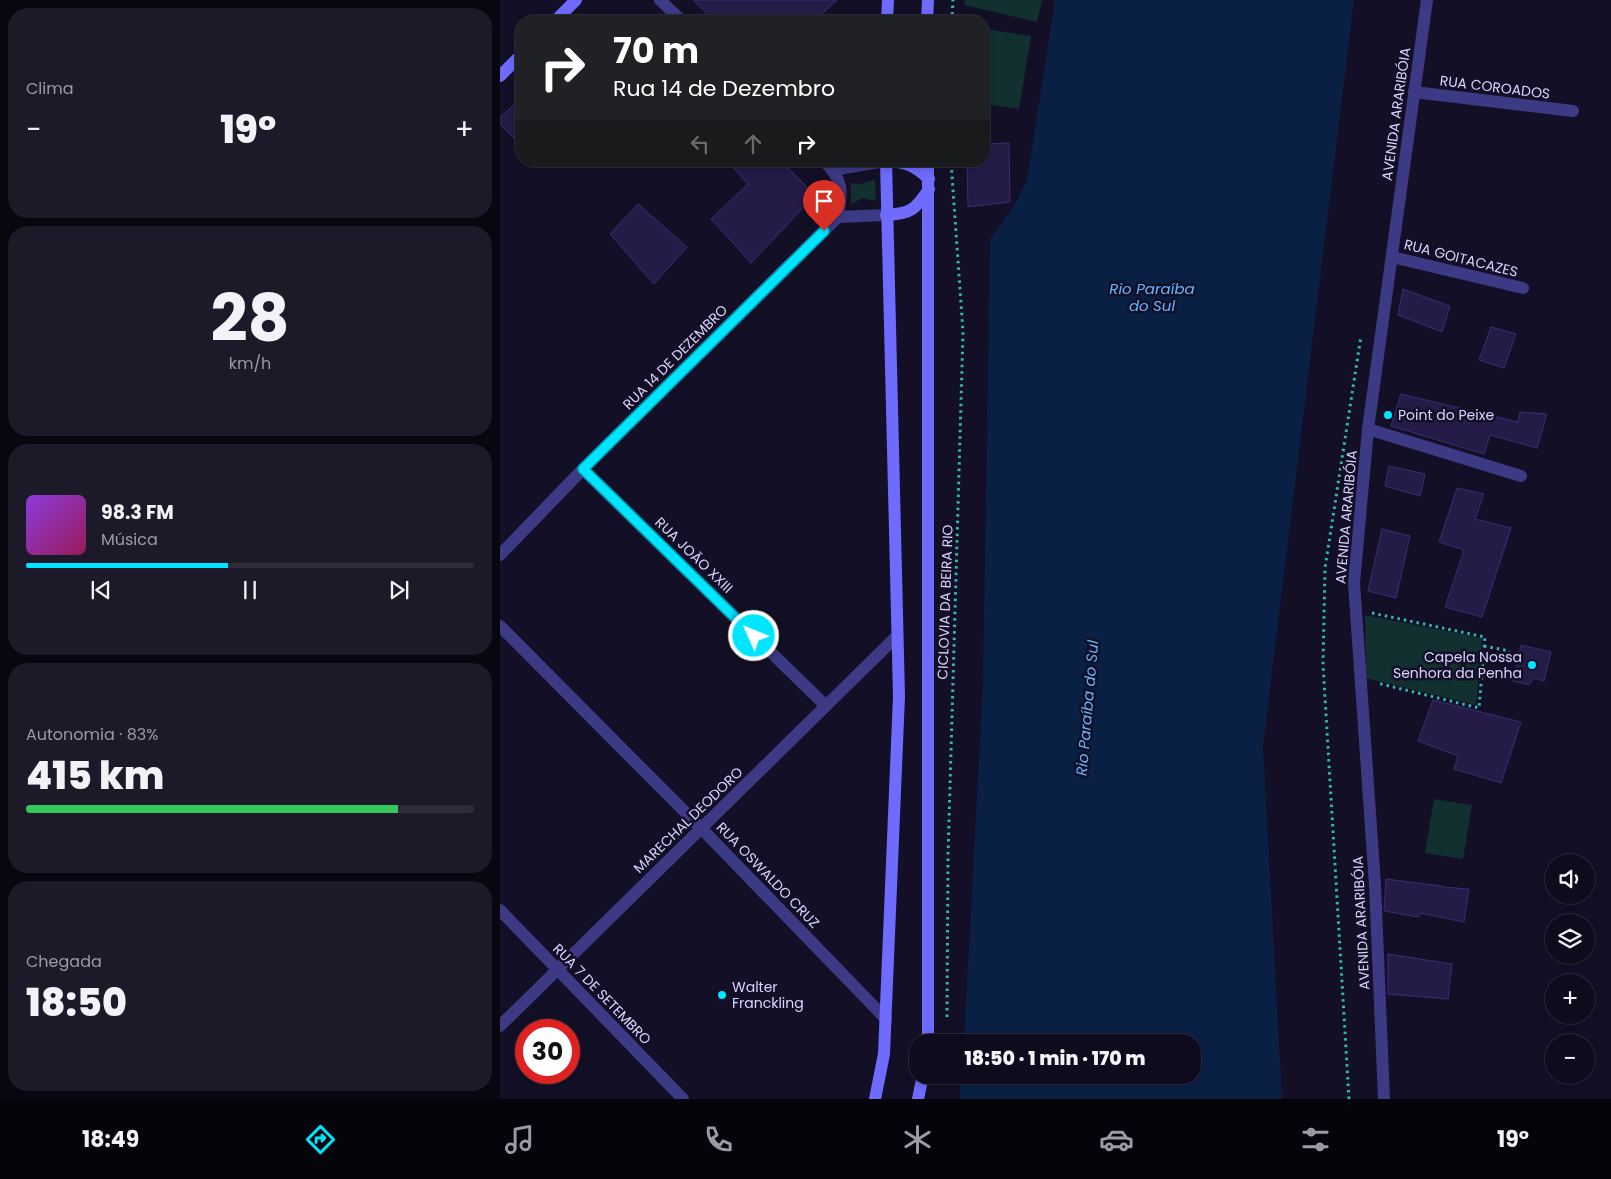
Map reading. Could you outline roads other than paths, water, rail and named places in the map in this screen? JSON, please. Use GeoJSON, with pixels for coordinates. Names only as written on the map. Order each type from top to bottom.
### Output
{"type":"FeatureCollection","features":[{"type":"Feature","properties":{"kind":"main road"},"geometry":{"type":"LineString","coordinates":[[561,15],[576,0]]}},
{"type":"Feature","properties":{"kind":"main road"},"geometry":{"type":"LineString","coordinates":[[887,15],[888,0]]}},
{"type":"Feature","properties":{"kind":"main road"},"geometry":{"type":"LineString","coordinates":[[927,15],[928,0]]}},
{"type":"Feature","properties":{"kind":"main road"},"geometry":{"type":"LineString","coordinates":[[500,76],[515,61]]}},
{"type":"Feature","properties":{"kind":"main road"},"geometry":{"type":"LineString","coordinates":[[875,1099],[884,1054],[899,696],[886,167]]}},
{"type":"Feature","properties":{"kind":"main road"},"geometry":{"type":"LineString","coordinates":[[916,167],[929,184]]}},
{"type":"Feature","properties":{"kind":"main road"},"geometry":{"type":"LineString","coordinates":[[928,167],[928,1034]]}},
{"type":"Feature","properties":{"kind":"main road"},"geometry":{"type":"LineString","coordinates":[[886,215],[903,214],[918,207],[929,184]]}},
{"type":"Feature","properties":{"kind":"main road"},"geometry":{"type":"LineString","coordinates":[[918,1099],[921,1084]]}},
{"type":"Feature","properties":{"kind":"street"},"geometry":{"type":"LineString","coordinates":[[660,0],[676,15]]}},
{"type":"Feature","properties":{"kind":"street","name":"AVENIDA ARARIBÓIA"},"geometry":{"type":"LineString","coordinates":[[1384,1099],[1375,885],[1354,583],[1368,429],[1427,0]]}},
{"type":"Feature","properties":{"kind":"street","name":"RUA COROADOS"},"geometry":{"type":"LineString","coordinates":[[1414,92],[1573,111]]}},
{"type":"Feature","properties":{"kind":"street"},"geometry":{"type":"LineString","coordinates":[[829,167],[842,191],[838,217],[886,215]]}},
{"type":"Feature","properties":{"kind":"street","name":"RUA 14 DE DEZEMBRO"},"geometry":{"type":"LineString","coordinates":[[500,555],[583,469],[838,217]]}},
{"type":"Feature","properties":{"kind":"street","name":"RUA GOITACAZES"},"geometry":{"type":"LineString","coordinates":[[1392,257],[1523,288]]}},
{"type":"Feature","properties":{"kind":"street"},"geometry":{"type":"LineString","coordinates":[[1368,429],[1521,476]]}},
{"type":"Feature","properties":{"kind":"street","name":"RUA JOÃO XXIII"},"geometry":{"type":"LineString","coordinates":[[583,469],[826,706]]}},
{"type":"Feature","properties":{"kind":"street","name":"RUA OSWALDO CRUZ"},"geometry":{"type":"LineString","coordinates":[[500,626],[701,828],[886,1019]]}},
{"type":"Feature","properties":{"kind":"street","name":"MARECHAL DEODORO"},"geometry":{"type":"LineString","coordinates":[[500,1026],[897,636]]}},
{"type":"Feature","properties":{"kind":"street","name":"RUA 7 DE SETEMBRO"},"geometry":{"type":"LineString","coordinates":[[500,910],[683,1099]]}},
{"type":"Feature","properties":{"kind":"water","name":"Rio Paraíba do Sul"},"geometry":{"type":"Polygon","coordinates":[[[1055,0],[1354,0],[1263,746],[1282,1099],[959,1099],[961,1084],[1201,1084],[1201,1034],[964,1034],[983,683],[990,239],[1014,206],[1027,180],[1055,0]]]}},
{"type":"Feature","properties":{"kind":"place","name":"Point do Peixe"},"geometry":{"type":"Point","coordinates":[1388,415]}},
{"type":"Feature","properties":{"kind":"place","name":"Capela Nossa Senhora da Penha"},"geometry":{"type":"Point","coordinates":[1532,665]}},
{"type":"Feature","properties":{"kind":"place","name":"Walter Franckling"},"geometry":{"type":"Point","coordinates":[722,995]}}]}
